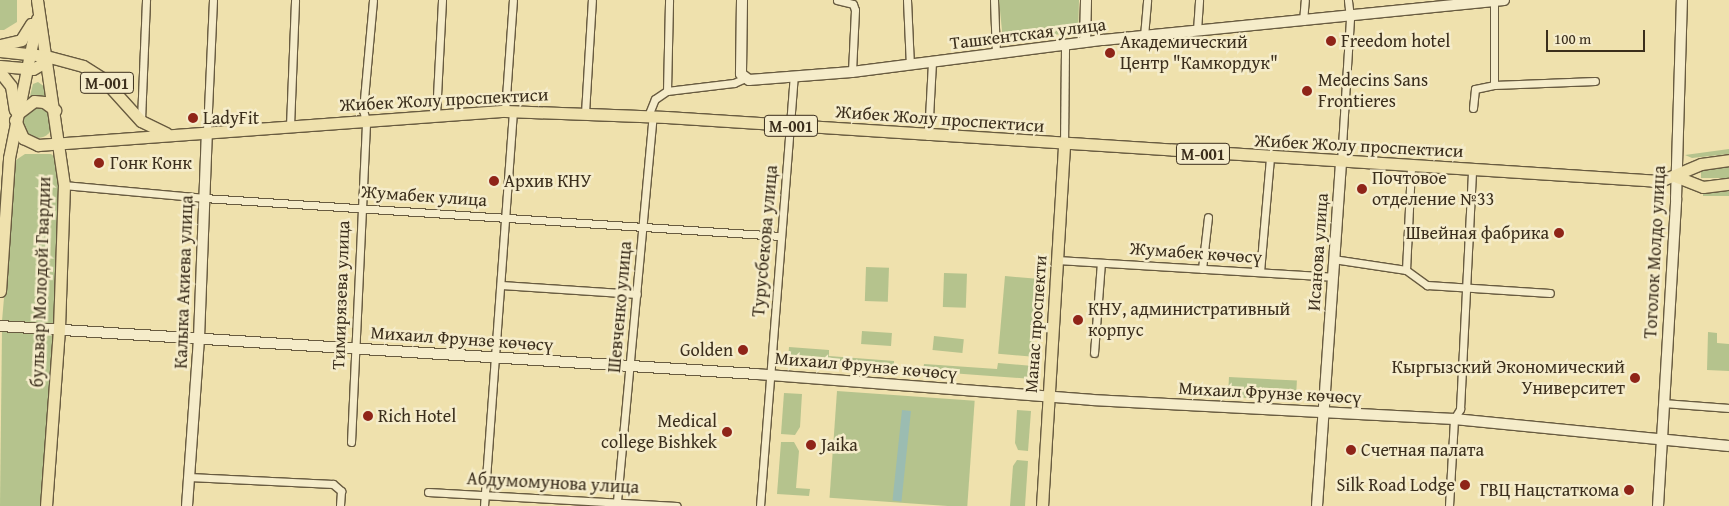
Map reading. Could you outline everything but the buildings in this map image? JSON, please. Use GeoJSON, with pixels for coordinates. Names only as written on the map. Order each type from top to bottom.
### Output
{"type":"FeatureCollection","features":[{"type":"Feature","properties":{"kind":"main road","name":"бульвар Молодой Гвардии"},"geometry":{"type":"LineString","coordinates":[[37,0],[60,145],[64,185],[59,329],[46,506]]}},
{"type":"Feature","properties":{"kind":"main road"},"geometry":{"type":"LineString","coordinates":[[0,45],[15,43],[26,36],[37,0]]}},
{"type":"Feature","properties":{"kind":"main road"},"geometry":{"type":"LineString","coordinates":[[742,0],[741,74],[745,78],[794,78]]}},
{"type":"Feature","properties":{"kind":"main road"},"geometry":{"type":"LineString","coordinates":[[1085,42],[1086,0]]}},
{"type":"Feature","properties":{"kind":"main road","name":"Ташкентская улица"},"geometry":{"type":"LineString","coordinates":[[794,78],[910,66],[1085,42],[1350,17],[1497,0]]}},
{"type":"Feature","properties":{"kind":"main road","name":"Тоголок Молдо улица"},"geometry":{"type":"LineString","coordinates":[[1658,506],[1676,177],[1682,0]]}},
{"type":"Feature","properties":{"kind":"main road"},"geometry":{"type":"LineString","coordinates":[[0,291],[3,185],[15,118],[39,13]]}},
{"type":"Feature","properties":{"kind":"main road","name":"Жибек Жолу проспектиси"},"geometry":{"type":"LineString","coordinates":[[0,51],[29,54],[83,66],[102,78],[141,121],[171,135]]}},
{"type":"Feature","properties":{"kind":"main road"},"geometry":{"type":"LineString","coordinates":[[0,66],[26,69],[38,68],[47,58]]}},
{"type":"Feature","properties":{"kind":"main road","name":"М-001"},"geometry":{"type":"LineString","coordinates":[[0,72],[11,86],[15,118]]}},
{"type":"Feature","properties":{"kind":"main road"},"geometry":{"type":"LineString","coordinates":[[15,118],[26,105],[34,101],[44,102],[54,110]]}},
{"type":"Feature","properties":{"kind":"main road","name":"Жибек Жолу проспектиси"},"geometry":{"type":"LineString","coordinates":[[15,118],[23,138],[30,143],[60,145],[207,132],[509,111],[651,116],[1341,163],[1660,181],[1676,177],[1701,164],[1729,160]]}},
{"type":"Feature","properties":{"kind":"main road","name":"Калыка Акиева улица"},"geometry":{"type":"LineString","coordinates":[[188,506],[199,338],[207,132]]}},
{"type":"Feature","properties":{"kind":"main road","name":"Манас проспекти"},"geometry":{"type":"LineString","coordinates":[[1042,506],[1064,145]]}},
{"type":"Feature","properties":{"kind":"main road","name":"Исанова улица"},"geometry":{"type":"LineString","coordinates":[[1317,506],[1341,163]]}},
{"type":"Feature","properties":{"kind":"main road"},"geometry":{"type":"LineString","coordinates":[[1676,177],[1703,188],[1729,184]]}},
{"type":"Feature","properties":{"kind":"main road","name":"Михаил Фрунзе көчөсү"},"geometry":{"type":"LineString","coordinates":[[0,326],[769,375],[1049,398],[1454,419],[1729,446]]}},
{"type":"Feature","properties":{"kind":"street"},"geometry":{"type":"LineString","coordinates":[[141,121],[146,0]]}},
{"type":"Feature","properties":{"kind":"street","name":"Калыка Акиева улица"},"geometry":{"type":"LineString","coordinates":[[207,132],[213,0]]}},
{"type":"Feature","properties":{"kind":"street"},"geometry":{"type":"LineString","coordinates":[[290,126],[295,0]]}},
{"type":"Feature","properties":{"kind":"street","name":"Тимирязева улица"},"geometry":{"type":"LineString","coordinates":[[351,442],[360,207],[366,121],[363,110],[365,76],[369,61],[373,0]]}},
{"type":"Feature","properties":{"kind":"street"},"geometry":{"type":"LineString","coordinates":[[436,115],[442,0]]}},
{"type":"Feature","properties":{"kind":"street"},"geometry":{"type":"LineString","coordinates":[[484,506],[506,216],[513,0]]}},
{"type":"Feature","properties":{"kind":"street"},"geometry":{"type":"LineString","coordinates":[[585,113],[592,0]]}},
{"type":"Feature","properties":{"kind":"street"},"geometry":{"type":"LineString","coordinates":[[669,0],[667,91],[734,83],[745,78]]}},
{"type":"Feature","properties":{"kind":"street"},"geometry":{"type":"LineString","coordinates":[[837,0],[852,4],[855,10],[852,72]]}},
{"type":"Feature","properties":{"kind":"street"},"geometry":{"type":"LineString","coordinates":[[907,0],[910,66]]}},
{"type":"Feature","properties":{"kind":"street"},"geometry":{"type":"LineString","coordinates":[[994,0],[996,54]]}},
{"type":"Feature","properties":{"kind":"street"},"geometry":{"type":"LineString","coordinates":[[1144,36],[1147,0]]}},
{"type":"Feature","properties":{"kind":"street"},"geometry":{"type":"LineString","coordinates":[[1197,30],[1199,0]]}},
{"type":"Feature","properties":{"kind":"street"},"geometry":{"type":"LineString","coordinates":[[1303,21],[1305,0]]}},
{"type":"Feature","properties":{"kind":"street","name":"Исанова улица"},"geometry":{"type":"LineString","coordinates":[[1341,163],[1350,17],[1348,0]]}},
{"type":"Feature","properties":{"kind":"street"},"geometry":{"type":"LineString","coordinates":[[1494,85],[1497,0]]}},
{"type":"Feature","properties":{"kind":"street"},"geometry":{"type":"LineString","coordinates":[[1064,145],[1065,45]]}},
{"type":"Feature","properties":{"kind":"street"},"geometry":{"type":"LineString","coordinates":[[928,136],[932,63]]}},
{"type":"Feature","properties":{"kind":"street","name":"Турусбекова улица"},"geometry":{"type":"LineString","coordinates":[[760,506],[794,78]]}},
{"type":"Feature","properties":{"kind":"street"},"geometry":{"type":"LineString","coordinates":[[1473,108],[1476,89],[1494,85],[1595,81]]}},
{"type":"Feature","properties":{"kind":"street","name":"Шевченко улица"},"geometry":{"type":"LineString","coordinates":[[617,501],[643,227],[651,116],[655,99],[667,91]]}},
{"type":"Feature","properties":{"kind":"street"},"geometry":{"type":"LineString","coordinates":[[1260,272],[1270,158]]}},
{"type":"Feature","properties":{"kind":"street"},"geometry":{"type":"LineString","coordinates":[[1406,270],[1411,167]]}},
{"type":"Feature","properties":{"kind":"street"},"geometry":{"type":"LineString","coordinates":[[1449,506],[1454,419],[1460,410],[1464,288],[1472,170]]}},
{"type":"Feature","properties":{"kind":"street","name":"Жумабек улица"},"geometry":{"type":"LineString","coordinates":[[64,185],[204,198],[506,216],[781,236]]}},
{"type":"Feature","properties":{"kind":"street"},"geometry":{"type":"LineString","coordinates":[[1202,269],[1208,217]]}},
{"type":"Feature","properties":{"kind":"street"},"geometry":{"type":"LineString","coordinates":[[1334,259],[1406,270],[1427,284],[1550,293]]}},
{"type":"Feature","properties":{"kind":"street","name":"Жумабек көчөсү"},"geometry":{"type":"LineString","coordinates":[[1057,260],[1332,277]]}},
{"type":"Feature","properties":{"kind":"street"},"geometry":{"type":"LineString","coordinates":[[1094,353],[1101,262]]}},
{"type":"Feature","properties":{"kind":"street"},"geometry":{"type":"LineString","coordinates":[[501,285],[637,294]]}},
{"type":"Feature","properties":{"kind":"street"},"geometry":{"type":"LineString","coordinates":[[1663,403],[1729,408]]}},
{"type":"Feature","properties":{"kind":"street"},"geometry":{"type":"LineString","coordinates":[[190,477],[332,484],[340,491],[340,506]]}},
{"type":"Feature","properties":{"kind":"street","name":"Абдумомунова улица"},"geometry":{"type":"LineString","coordinates":[[428,492],[617,501],[676,506]]}},
{"type":"Feature","properties":{"kind":"green space"},"geometry":{"type":"Polygon","coordinates":[[[0,0],[17,0],[17,22],[4,30],[0,30],[0,0]]]}},
{"type":"Feature","properties":{"kind":"green space"},"geometry":{"type":"Polygon","coordinates":[[[999,0],[1079,0],[1078,32],[1003,41],[999,0]]]}},
{"type":"Feature","properties":{"kind":"green space"},"geometry":{"type":"Polygon","coordinates":[[[38,82],[45,87],[47,98],[30,96],[33,84],[38,82]]]}},
{"type":"Feature","properties":{"kind":"green space"},"geometry":{"type":"Polygon","coordinates":[[[38,108],[49,112],[53,123],[49,134],[38,138],[27,134],[23,123],[27,112],[38,108]]]}},
{"type":"Feature","properties":{"kind":"green space"},"geometry":{"type":"Polygon","coordinates":[[[1729,149],[1729,154],[1692,158],[1685,155],[1729,149]]]}},
{"type":"Feature","properties":{"kind":"green space"},"geometry":{"type":"Polygon","coordinates":[[[25,154],[51,154],[56,158],[63,221],[56,324],[2,321],[16,160],[25,154]]]}},
{"type":"Feature","properties":{"kind":"green space"},"geometry":{"type":"Polygon","coordinates":[[[1701,164],[1729,164],[1729,178],[1701,178],[1701,164]]]}},
{"type":"Feature","properties":{"kind":"green space"},"geometry":{"type":"Polygon","coordinates":[[[1703,189],[1729,189],[1729,196],[1703,196],[1703,189]]]}},
{"type":"Feature","properties":{"kind":"green space"},"geometry":{"type":"Polygon","coordinates":[[[866,267],[889,268],[888,302],[865,301],[866,267]]]}},
{"type":"Feature","properties":{"kind":"green space"},"geometry":{"type":"Polygon","coordinates":[[[944,273],[967,274],[966,308],[943,307],[944,273]]]}},
{"type":"Feature","properties":{"kind":"green space"},"geometry":{"type":"Polygon","coordinates":[[[1005,276],[1040,279],[1033,357],[998,354],[1005,276]]]}},
{"type":"Feature","properties":{"kind":"green space"},"geometry":{"type":"Polygon","coordinates":[[[2,330],[55,333],[43,506],[0,506],[2,330]]]}},
{"type":"Feature","properties":{"kind":"green space"},"geometry":{"type":"Polygon","coordinates":[[[862,331],[892,333],[891,346],[861,344],[862,331]]]}},
{"type":"Feature","properties":{"kind":"green space"},"geometry":{"type":"Polygon","coordinates":[[[1708,332],[1717,333],[1717,343],[1729,344],[1729,371],[1707,370],[1708,332]]]}},
{"type":"Feature","properties":{"kind":"green space"},"geometry":{"type":"Polygon","coordinates":[[[934,336],[964,339],[962,353],[933,350],[934,336]]]}},
{"type":"Feature","properties":{"kind":"green space"},"geometry":{"type":"Polygon","coordinates":[[[789,347],[829,350],[829,356],[894,361],[894,368],[788,360],[789,347]]]}},
{"type":"Feature","properties":{"kind":"green space"},"geometry":{"type":"Polygon","coordinates":[[[998,363],[1033,366],[1032,379],[923,371],[924,364],[997,369],[998,363]]]}},
{"type":"Feature","properties":{"kind":"green space"},"geometry":{"type":"Polygon","coordinates":[[[1229,377],[1297,381],[1296,401],[1228,397],[1229,377]]]}},
{"type":"Feature","properties":{"kind":"green space"},"geometry":{"type":"Polygon","coordinates":[[[837,391],[975,401],[967,506],[830,498],[837,391]]]}},
{"type":"Feature","properties":{"kind":"green space"},"geometry":{"type":"Polygon","coordinates":[[[784,393],[802,394],[800,427],[795,435],[781,434],[784,393]]]}},
{"type":"Feature","properties":{"kind":"green space"},"geometry":{"type":"Polygon","coordinates":[[[1017,410],[1031,411],[1028,451],[1018,450],[1015,443],[1017,410]]]}},
{"type":"Feature","properties":{"kind":"green space"},"geometry":{"type":"Polygon","coordinates":[[[781,442],[794,442],[799,451],[796,488],[810,489],[809,496],[777,494],[781,442]]]}},
{"type":"Feature","properties":{"kind":"green space"},"geometry":{"type":"Polygon","coordinates":[[[1017,460],[1028,461],[1025,506],[1010,506],[1013,466],[1017,460]]]}},
{"type":"Feature","properties":{"kind":"water"},"geometry":{"type":"Polygon","coordinates":[[[902,410],[911,411],[901,501],[892,501],[902,410]]]}},
{"type":"Feature","properties":{"kind":"place","name":"Freedom hotel"},"geometry":{"type":"Point","coordinates":[1331,41]}},
{"type":"Feature","properties":{"kind":"place","name":"Академический Центр \"Камкордук\""},"geometry":{"type":"Point","coordinates":[1110,53]}},
{"type":"Feature","properties":{"kind":"place","name":"Medecins Sans Frontieres"},"geometry":{"type":"Point","coordinates":[1307,91]}},
{"type":"Feature","properties":{"kind":"place","name":"LadyFit"},"geometry":{"type":"Point","coordinates":[193,118]}},
{"type":"Feature","properties":{"kind":"place","name":"Гонк Конк"},"geometry":{"type":"Point","coordinates":[99,163]}},
{"type":"Feature","properties":{"kind":"place","name":"Архив КНУ"},"geometry":{"type":"Point","coordinates":[494,181]}},
{"type":"Feature","properties":{"kind":"place","name":"Почтовое отделение №33"},"geometry":{"type":"Point","coordinates":[1362,189]}},
{"type":"Feature","properties":{"kind":"place","name":"Швейная фабрика"},"geometry":{"type":"Point","coordinates":[1559,233]}},
{"type":"Feature","properties":{"kind":"place","name":"КНУ, административный корпус"},"geometry":{"type":"Point","coordinates":[1078,320]}},
{"type":"Feature","properties":{"kind":"place","name":"Golden"},"geometry":{"type":"Point","coordinates":[743,350]}},
{"type":"Feature","properties":{"kind":"place","name":"Кыргызский Экономический Университет"},"geometry":{"type":"Point","coordinates":[1635,378]}},
{"type":"Feature","properties":{"kind":"place","name":"Rich Hotel"},"geometry":{"type":"Point","coordinates":[368,416]}},
{"type":"Feature","properties":{"kind":"place","name":"Medical college Bishkek"},"geometry":{"type":"Point","coordinates":[727,432]}},
{"type":"Feature","properties":{"kind":"place","name":"Jaika"},"geometry":{"type":"Point","coordinates":[811,445]}},
{"type":"Feature","properties":{"kind":"place","name":"Счетная палата"},"geometry":{"type":"Point","coordinates":[1351,450]}},
{"type":"Feature","properties":{"kind":"place","name":"Silk Road Lodge"},"geometry":{"type":"Point","coordinates":[1465,485]}},
{"type":"Feature","properties":{"kind":"place","name":"ГВЦ Нацстаткома"},"geometry":{"type":"Point","coordinates":[1629,490]}}]}
